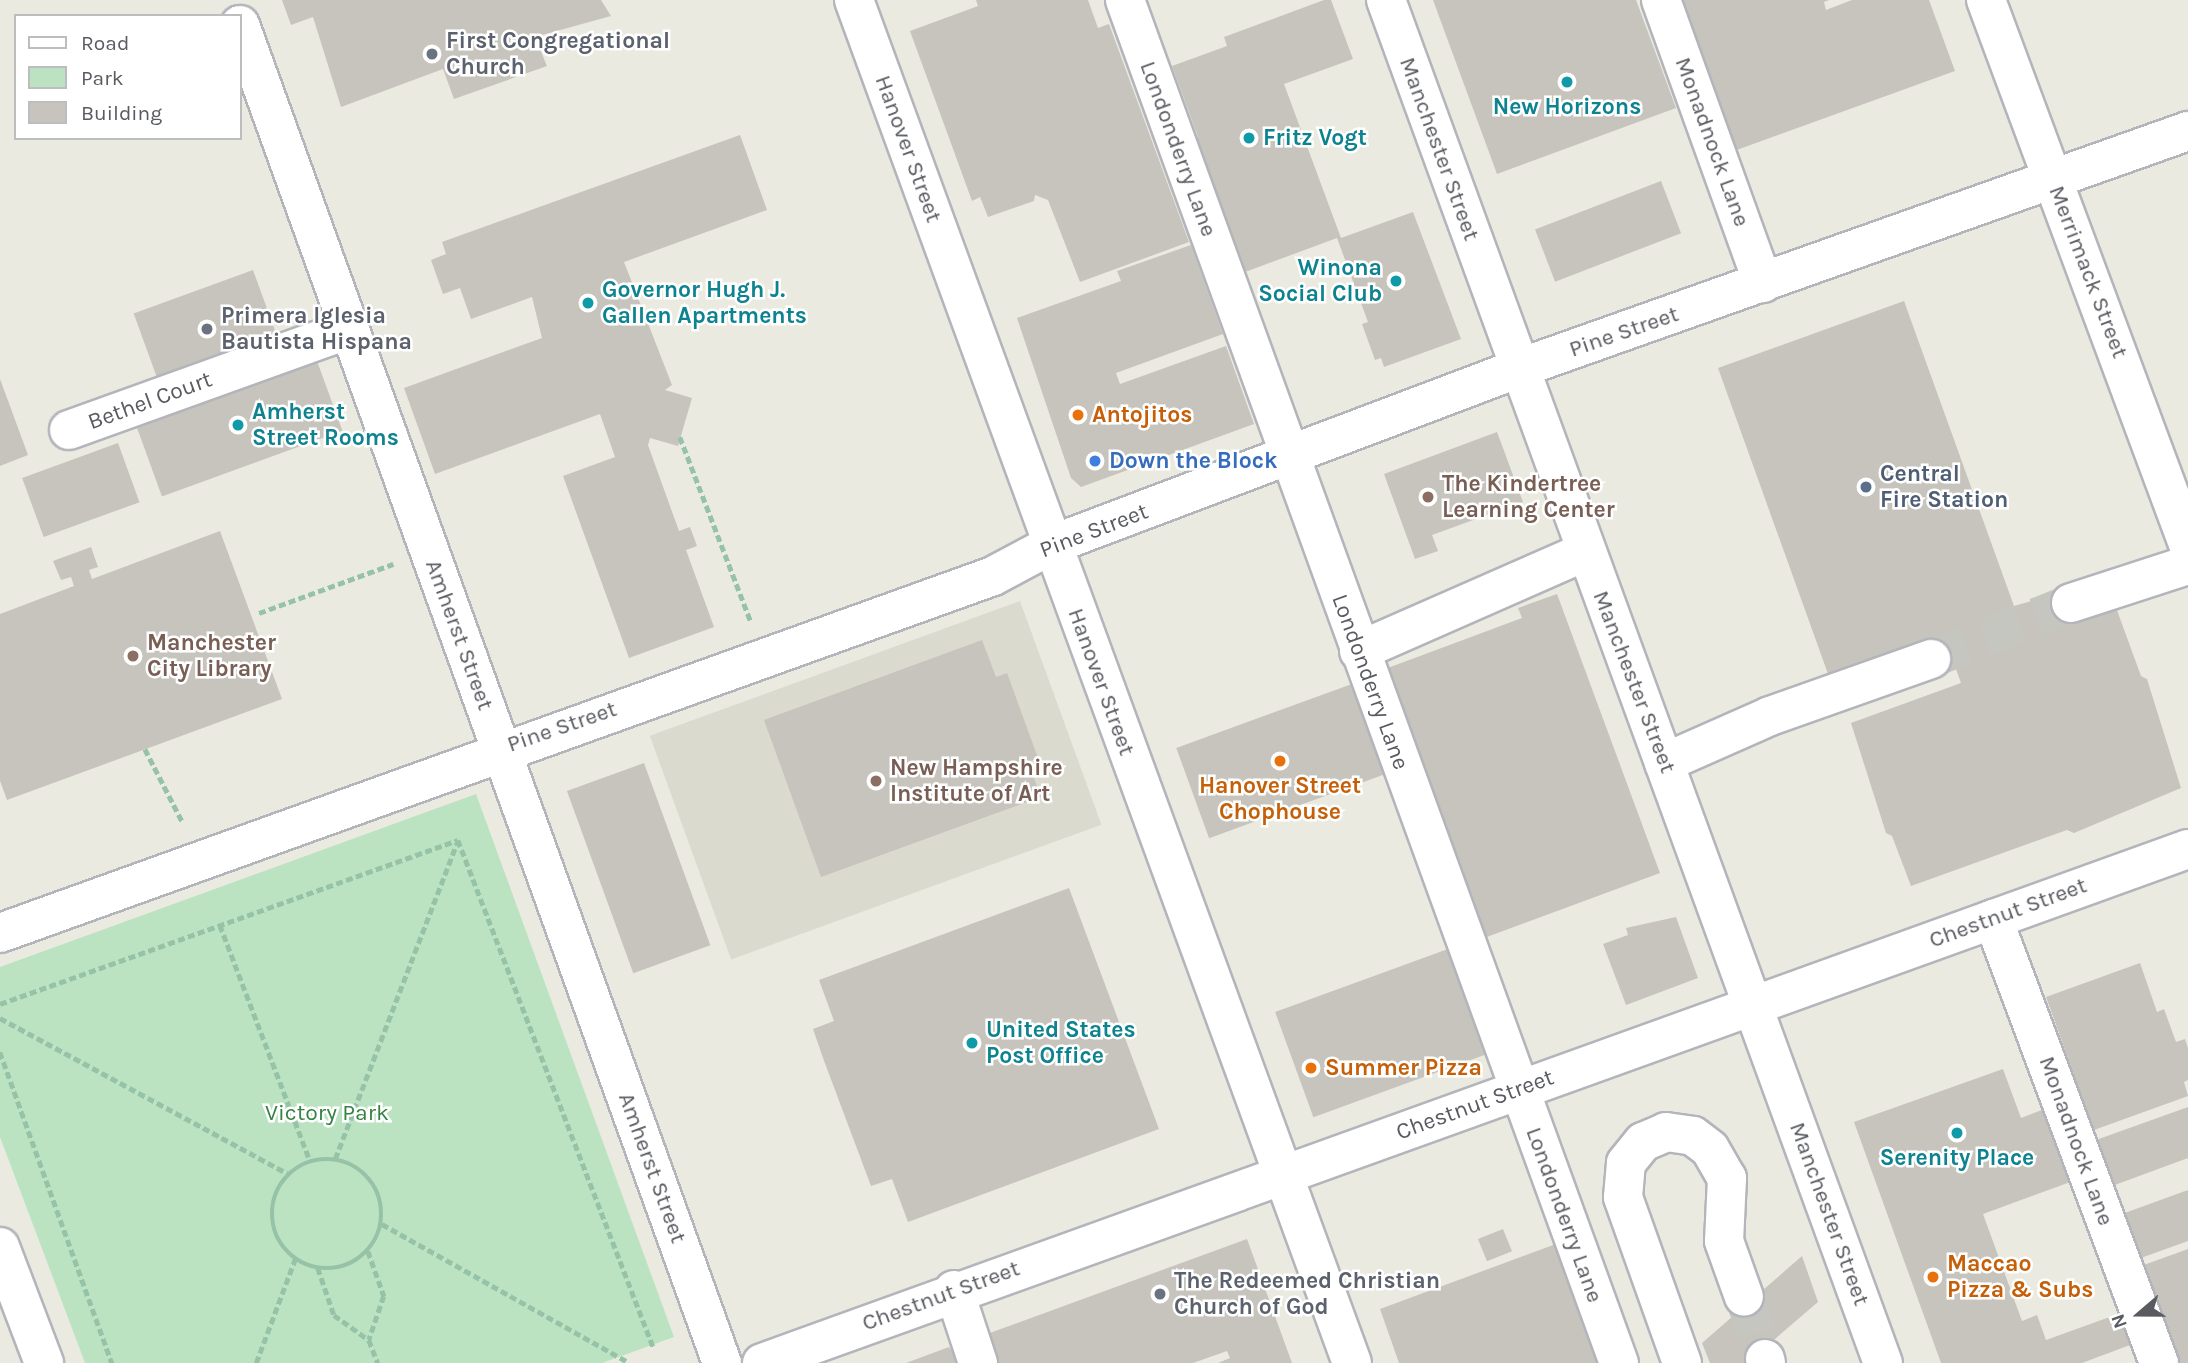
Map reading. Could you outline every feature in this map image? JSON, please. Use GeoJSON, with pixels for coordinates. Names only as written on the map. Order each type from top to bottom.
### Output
{"type":"FeatureCollection","features":[{"type":"Feature","properties":{"kind":"street","name":"Hanover Street"},"geometry":{"type":"LineString","coordinates":[[854,0],[1280,1174],[1352,1363]]}},
{"type":"Feature","properties":{"kind":"street","name":"Londonderry Lane"},"geometry":{"type":"LineString","coordinates":[[1125,0],[1619,1363]]}},
{"type":"Feature","properties":{"kind":"street","name":"Manchester Street"},"geometry":{"type":"LineString","coordinates":[[1387,0],[1517,369],[1755,1005],[1882,1363]]}},
{"type":"Feature","properties":{"kind":"street","name":"Monadnock Lane"},"geometry":{"type":"LineString","coordinates":[[1661,0],[1763,283]]}},
{"type":"Feature","properties":{"kind":"street","name":"Merrimack Street"},"geometry":{"type":"LineString","coordinates":[[1986,0],[2188,544]]}},
{"type":"Feature","properties":{"kind":"street","name":"Amherst Street"},"geometry":{"type":"LineString","coordinates":[[242,31],[722,1363]]}},
{"type":"Feature","properties":{"kind":"street","name":"Pine Street"},"geometry":{"type":"LineString","coordinates":[[0,933],[500,748],[993,576],[1051,545],[1290,457],[1517,369],[2188,131]]}},
{"type":"Feature","properties":{"kind":"street","name":"Bethel Court"},"geometry":{"type":"LineString","coordinates":[[69,430],[349,329]]}},
{"type":"Feature","properties":{"kind":"street"},"geometry":{"type":"LineString","coordinates":[[1359,651],[1586,552]]}},
{"type":"Feature","properties":{"kind":"street"},"geometry":{"type":"LineString","coordinates":[[2071,603],[2188,565]]}},
{"type":"Feature","properties":{"kind":"street"},"geometry":{"type":"LineString","coordinates":[[1664,762],[1770,716],[1931,659]]}},
{"type":"Feature","properties":{"kind":"street","name":"Chestnut Street"},"geometry":{"type":"LineString","coordinates":[[762,1363],[954,1290],[2188,849]]}},
{"type":"Feature","properties":{"kind":"street","name":"Monadnock Lane"},"geometry":{"type":"LineString","coordinates":[[1993,919],[2158,1363]]}},
{"type":"Feature","properties":{"kind":"street"},"geometry":{"type":"LineString","coordinates":[[1682,1363],[1623,1197],[1626,1163],[1643,1142],[1666,1132],[1693,1136],[1710,1149],[1727,1178],[1724,1241],[1744,1297]]}},
{"type":"Feature","properties":{"kind":"street"},"geometry":{"type":"LineString","coordinates":[[0,1247],[37,1361]]}},
{"type":"Feature","properties":{"kind":"street"},"geometry":{"type":"LineString","coordinates":[[954,1290],[978,1363]]}},
{"type":"Feature","properties":{"kind":"path"},"geometry":{"type":"LineString","coordinates":[[680,437],[754,629]]}},
{"type":"Feature","properties":{"kind":"path"},"geometry":{"type":"LineString","coordinates":[[259,613],[394,564]]}},
{"type":"Feature","properties":{"kind":"path"},"geometry":{"type":"LineString","coordinates":[[145,750],[182,821]]}},
{"type":"Feature","properties":{"kind":"path"},"geometry":{"type":"LineString","coordinates":[[0,1004],[458,840]]}},
{"type":"Feature","properties":{"kind":"path"},"geometry":{"type":"LineString","coordinates":[[335,1159],[458,840]]}},
{"type":"Feature","properties":{"kind":"path"},"geometry":{"type":"LineString","coordinates":[[458,840],[654,1349]]}},
{"type":"Feature","properties":{"kind":"path"},"geometry":{"type":"LineString","coordinates":[[220,925],[310,1161]]}},
{"type":"Feature","properties":{"kind":"path"},"geometry":{"type":"LineString","coordinates":[[0,1018],[288,1174]]}},
{"type":"Feature","properties":{"kind":"path"},"geometry":{"type":"LineString","coordinates":[[0,1052],[112,1363]]}},
{"type":"Feature","properties":{"kind":"path"},"geometry":{"type":"LineString","coordinates":[[335,1159],[352,1164],[377,1189],[382,1224],[368,1251],[353,1263],[318,1268],[295,1259],[276,1234],[272,1218],[278,1187],[288,1174],[310,1161],[335,1159]]}},
{"type":"Feature","properties":{"kind":"path"},"geometry":{"type":"LineString","coordinates":[[382,1224],[626,1361]]}},
{"type":"Feature","properties":{"kind":"path"},"geometry":{"type":"LineString","coordinates":[[368,1251],[384,1296],[369,1340]]}},
{"type":"Feature","properties":{"kind":"path"},"geometry":{"type":"LineString","coordinates":[[256,1363],[295,1259]]}},
{"type":"Feature","properties":{"kind":"path"},"geometry":{"type":"LineString","coordinates":[[318,1268],[334,1315],[369,1340],[378,1363]]}},
{"type":"Feature","properties":{"kind":"shaded area","name":"New Hampshire Institute of Art"},"geometry":{"type":"Polygon","coordinates":[[[1020,601],[1101,825],[731,959],[650,736],[1020,601]]]}},
{"type":"Feature","properties":{"kind":"green space","name":"Victory Park"},"geometry":{"type":"Polygon","coordinates":[[[476,794],[674,1337],[602,1363],[85,1363],[0,1137],[0,967],[476,794]]]}},
{"type":"Feature","properties":{"kind":"building","name":"First Congregational Church"},"geometry":{"type":"Polygon","coordinates":[[[282,0],[601,0],[611,16],[535,37],[547,66],[454,99],[443,69],[341,107],[313,17],[291,25],[282,0]]]}},
{"type":"Feature","properties":{"kind":"building"},"geometry":{"type":"Polygon","coordinates":[[[976,0],[1088,0],[1098,28],[1109,24],[1189,242],[1080,282],[1048,200],[1035,195],[1034,201],[988,217],[980,197],[972,201],[910,31],[978,6],[976,0]]]}},
{"type":"Feature","properties":{"kind":"building","name":"Fritz Vogt"},"geometry":{"type":"Polygon","coordinates":[[[1324,0],[1331,0],[1353,59],[1284,84],[1341,238],[1413,212],[1461,339],[1384,367],[1381,358],[1375,360],[1362,324],[1368,322],[1337,238],[1237,275],[1188,140],[1198,137],[1172,66],[1227,46],[1224,37],[1324,0]]]}},
{"type":"Feature","properties":{"kind":"building","name":"New Horizons"},"geometry":{"type":"Polygon","coordinates":[[[1433,0],[1636,0],[1676,108],[1497,174],[1433,0]]]}},
{"type":"Feature","properties":{"kind":"building"},"geometry":{"type":"Polygon","coordinates":[[[1675,0],[1829,0],[1824,2],[1826,10],[1852,0],[1929,0],[1955,71],[1734,151],[1675,0]]]}},
{"type":"Feature","properties":{"kind":"building","name":"Governor Hugh J. Gallen Apartments"},"geometry":{"type":"Polygon","coordinates":[[[740,135],[767,210],[624,262],[672,385],[665,390],[692,398],[678,446],[650,438],[648,445],[679,531],[690,527],[697,546],[686,550],[714,627],[629,658],[563,476],[615,457],[600,414],[435,474],[404,388],[542,338],[532,297],[471,319],[460,288],[443,294],[431,260],[446,254],[442,242],[740,135]]]}},
{"type":"Feature","properties":{"kind":"building"},"geometry":{"type":"Polygon","coordinates":[[[1661,181],[1681,233],[1555,282],[1535,229],[1661,181]]]}},
{"type":"Feature","properties":{"kind":"building"},"geometry":{"type":"Polygon","coordinates":[[[1191,245],[1223,334],[1116,373],[1120,384],[1226,346],[1254,424],[1081,487],[1071,478],[1017,318],[1121,281],[1117,271],[1191,245]]]}},
{"type":"Feature","properties":{"kind":"building","name":"Primera Iglesia Bautista Hispana"},"geometry":{"type":"Polygon","coordinates":[[[253,270],[280,344],[161,388],[134,313],[253,270]]]}},
{"type":"Feature","properties":{"kind":"building"},"geometry":{"type":"Polygon","coordinates":[[[1904,301],[2014,606],[2052,595],[2062,621],[2114,602],[2141,676],[2147,679],[2181,788],[2074,833],[2067,830],[1911,886],[1892,836],[1886,833],[1851,723],[1961,683],[1947,644],[1832,685],[1718,368],[1904,301]]]}},
{"type":"Feature","properties":{"kind":"building","name":"Amherst Street Rooms"},"geometry":{"type":"Polygon","coordinates":[[[313,350],[342,431],[162,496],[133,416],[313,350]]]}},
{"type":"Feature","properties":{"kind":"building"},"geometry":{"type":"Polygon","coordinates":[[[0,379],[28,455],[0,466],[0,379]]]}},
{"type":"Feature","properties":{"kind":"building"},"geometry":{"type":"Polygon","coordinates":[[[1497,432],[1523,502],[1432,535],[1438,551],[1415,559],[1384,474],[1497,432]]]}},
{"type":"Feature","properties":{"kind":"building"},"geometry":{"type":"Polygon","coordinates":[[[118,443],[140,502],[44,537],[22,478],[118,443]]]}},
{"type":"Feature","properties":{"kind":"building","name":"Manchester City Library"},"geometry":{"type":"Polygon","coordinates":[[[220,531],[282,699],[7,800],[0,781],[0,614],[74,586],[71,577],[61,580],[53,561],[91,547],[98,567],[89,570],[92,579],[220,531]]]}},
{"type":"Feature","properties":{"kind":"building"},"geometry":{"type":"Polygon","coordinates":[[[1557,594],[1660,873],[1484,938],[1385,669],[1522,618],[1518,608],[1557,594]]]}},
{"type":"Feature","properties":{"kind":"building"},"geometry":{"type":"Polygon","coordinates":[[[982,640],[996,677],[1007,673],[1038,758],[1028,762],[1041,797],[821,877],[764,720],[982,640]]]}},
{"type":"Feature","properties":{"kind":"building","name":"Hanover Street Chophouse"},"geometry":{"type":"Polygon","coordinates":[[[1352,684],[1385,774],[1209,838],[1176,748],[1352,684]]]}},
{"type":"Feature","properties":{"kind":"building"},"geometry":{"type":"Polygon","coordinates":[[[644,763],[710,945],[633,973],[567,791],[644,763]]]}},
{"type":"Feature","properties":{"kind":"building","name":"United States Post Office"},"geometry":{"type":"Polygon","coordinates":[[[1069,888],[1159,1129],[908,1222],[892,1179],[871,1186],[823,1058],[813,1029],[834,1021],[819,980],[1069,888]]]}},
{"type":"Feature","properties":{"kind":"building"},"geometry":{"type":"Polygon","coordinates":[[[1676,917],[1698,978],[1626,1005],[1603,944],[1628,935],[1626,928],[1676,917]]]}},
{"type":"Feature","properties":{"kind":"building"},"geometry":{"type":"Polygon","coordinates":[[[1448,949],[1486,1054],[1313,1117],[1275,1012],[1448,949]]]}},
{"type":"Feature","properties":{"kind":"building"},"geometry":{"type":"Polygon","coordinates":[[[2140,963],[2157,1012],[2164,1009],[2176,1042],[2185,1039],[2188,1048],[2188,1080],[2184,1082],[2188,1096],[2094,1130],[2046,997],[2140,963]]]}},
{"type":"Feature","properties":{"kind":"building"},"geometry":{"type":"Polygon","coordinates":[[[2003,1069],[2021,1118],[2047,1108],[2073,1181],[1983,1214],[2022,1321],[2037,1315],[2046,1340],[2118,1314],[2130,1345],[2082,1363],[1941,1363],[1854,1122],[2003,1069]]]}},
{"type":"Feature","properties":{"kind":"building"},"geometry":{"type":"Polygon","coordinates":[[[2188,1107],[2188,1158],[2112,1186],[2096,1140],[2188,1107]]]}},
{"type":"Feature","properties":{"kind":"building"},"geometry":{"type":"Polygon","coordinates":[[[2188,1190],[2188,1241],[2138,1259],[2122,1214],[2188,1190]]]}},
{"type":"Feature","properties":{"kind":"building"},"geometry":{"type":"Polygon","coordinates":[[[1503,1229],[1512,1251],[1487,1261],[1478,1239],[1503,1229]]]}},
{"type":"Feature","properties":{"kind":"building"},"geometry":{"type":"Polygon","coordinates":[[[1247,1239],[1292,1363],[1218,1363],[1230,1358],[1227,1351],[1193,1363],[998,1363],[987,1334],[1247,1239]]]}},
{"type":"Feature","properties":{"kind":"building"},"geometry":{"type":"Polygon","coordinates":[[[1556,1244],[1600,1363],[1399,1363],[1380,1309],[1556,1244]]]}},
{"type":"Feature","properties":{"kind":"building"},"geometry":{"type":"Polygon","coordinates":[[[2188,1249],[2188,1363],[2177,1363],[2141,1266],[2188,1249]]]}},
{"type":"Feature","properties":{"kind":"building"},"geometry":{"type":"Polygon","coordinates":[[[1802,1256],[1818,1302],[1747,1363],[1710,1363],[1702,1343],[1802,1256]]]}},
{"type":"Feature","properties":{"kind":"building"},"geometry":{"type":"Polygon","coordinates":[[[949,1347],[961,1363],[906,1363],[949,1347]]]}},
{"type":"Feature","properties":{"kind":"tunnel"},"geometry":{"type":"LineString","coordinates":[[1931,659],[2071,603]]}},
{"type":"Feature","properties":{"kind":"tunnel"},"geometry":{"type":"LineString","coordinates":[[1744,1297],[1765,1359]]}},
{"type":"Feature","properties":{"kind":"place","name":"First Congregational Church"},"geometry":{"type":"Point","coordinates":[432,54]}},
{"type":"Feature","properties":{"kind":"place","name":"New Horizons"},"geometry":{"type":"Point","coordinates":[1567,82]}},
{"type":"Feature","properties":{"kind":"place","name":"Fritz Vogt"},"geometry":{"type":"Point","coordinates":[1249,138]}},
{"type":"Feature","properties":{"kind":"place","name":"Winona Social Club"},"geometry":{"type":"Point","coordinates":[1396,281]}},
{"type":"Feature","properties":{"kind":"place","name":"Governor Hugh J. Gallen Apartments"},"geometry":{"type":"Point","coordinates":[588,303]}},
{"type":"Feature","properties":{"kind":"place","name":"Primera Iglesia Bautista Hispana"},"geometry":{"type":"Point","coordinates":[207,329]}},
{"type":"Feature","properties":{"kind":"place","name":"Antojitos"},"geometry":{"type":"Point","coordinates":[1078,415]}},
{"type":"Feature","properties":{"kind":"place","name":"Amherst Street Rooms"},"geometry":{"type":"Point","coordinates":[238,425]}},
{"type":"Feature","properties":{"kind":"place","name":"Down the Block"},"geometry":{"type":"Point","coordinates":[1095,461]}},
{"type":"Feature","properties":{"kind":"place","name":"Central Fire Station"},"geometry":{"type":"Point","coordinates":[1866,487]}},
{"type":"Feature","properties":{"kind":"place","name":"The Kindertree Learning Center"},"geometry":{"type":"Point","coordinates":[1428,497]}},
{"type":"Feature","properties":{"kind":"place","name":"Manchester City Library"},"geometry":{"type":"Point","coordinates":[133,656]}},
{"type":"Feature","properties":{"kind":"place","name":"Hanover Street Chophouse"},"geometry":{"type":"Point","coordinates":[1280,761]}},
{"type":"Feature","properties":{"kind":"place","name":"New Hampshire Institute of Art"},"geometry":{"type":"Point","coordinates":[876,781]}},
{"type":"Feature","properties":{"kind":"place","name":"United States Post Office"},"geometry":{"type":"Point","coordinates":[972,1043]}},
{"type":"Feature","properties":{"kind":"place","name":"Summer Pizza"},"geometry":{"type":"Point","coordinates":[1311,1068]}},
{"type":"Feature","properties":{"kind":"place","name":"Serenity Place"},"geometry":{"type":"Point","coordinates":[1957,1133]}},
{"type":"Feature","properties":{"kind":"place","name":"Maccao Pizza & Subs"},"geometry":{"type":"Point","coordinates":[1933,1277]}},
{"type":"Feature","properties":{"kind":"place","name":"The Redeemed Christian Church of God"},"geometry":{"type":"Point","coordinates":[1160,1294]}}]}
